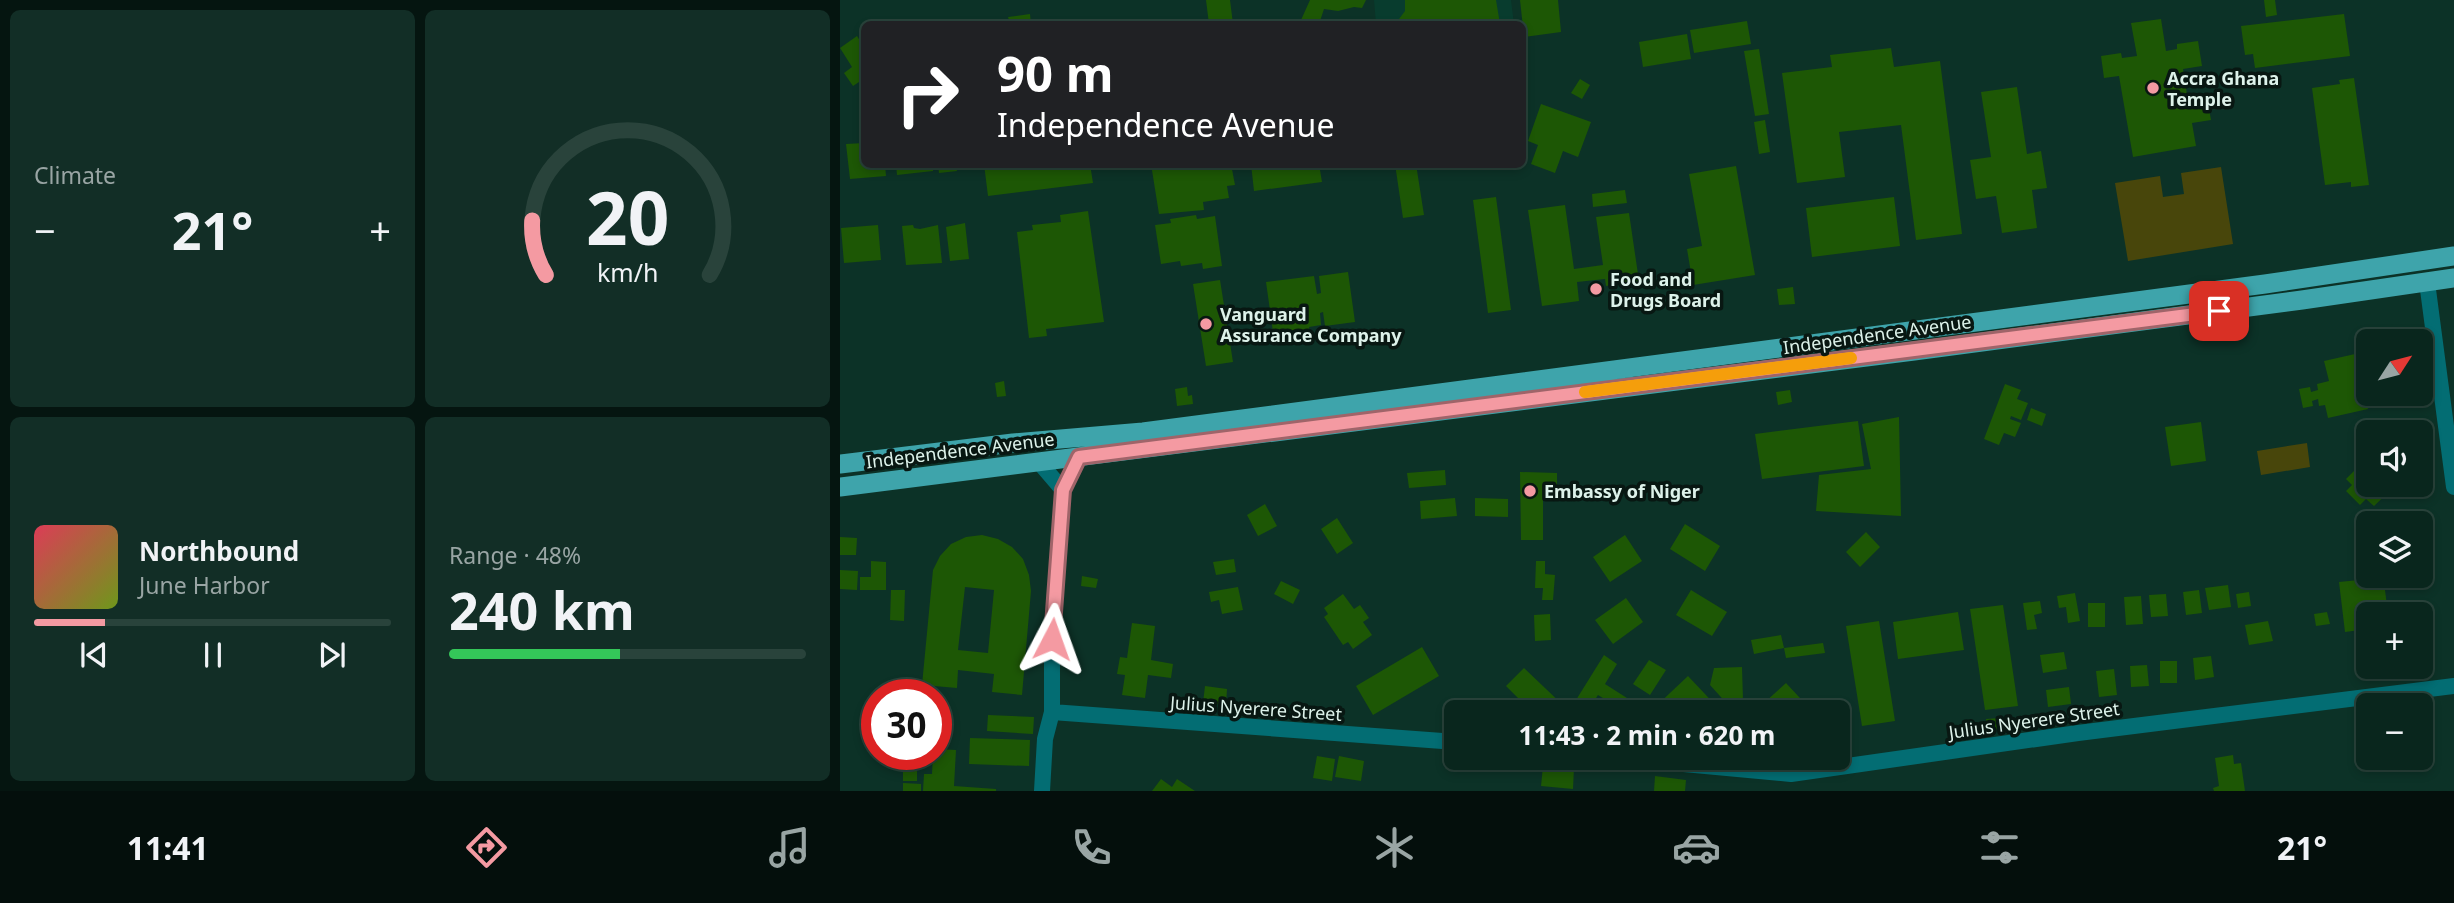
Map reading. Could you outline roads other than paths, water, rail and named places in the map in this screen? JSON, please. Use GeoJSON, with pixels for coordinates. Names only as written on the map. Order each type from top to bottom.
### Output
{"type":"FeatureCollection","features":[{"type":"Feature","properties":{"kind":"main road","name":"Independence Avenue"},"geometry":{"type":"LineString","coordinates":[[840,464],[1013,443],[1156,430],[2265,284],[2454,256]]}},
{"type":"Feature","properties":{"kind":"main road","name":"Independence Avenue"},"geometry":{"type":"LineString","coordinates":[[840,487],[1928,349],[2454,278]]}},
{"type":"Feature","properties":{"kind":"street"},"geometry":{"type":"LineString","coordinates":[[2427,282],[2454,486]]}},
{"type":"Feature","properties":{"kind":"street"},"geometry":{"type":"LineString","coordinates":[[1042,791],[1045,738],[1052,712],[1052,639],[1063,490],[1079,457]]}},
{"type":"Feature","properties":{"kind":"street"},"geometry":{"type":"LineString","coordinates":[[1039,462],[1063,490]]}},
{"type":"Feature","properties":{"kind":"street","name":"Julius Nyerere Street"},"geometry":{"type":"LineString","coordinates":[[1748,770],[1791,774],[2078,733],[2454,686]]}},
{"type":"Feature","properties":{"kind":"street","name":"Julius Nyerere Street"},"geometry":{"type":"LineString","coordinates":[[1052,712],[1444,741]]}},
{"type":"Feature","properties":{"kind":"street"},"geometry":{"type":"LineString","coordinates":[[1791,774],[1791,791]]}},
{"type":"Feature","properties":{"kind":"place","name":"Accra Ghana Temple"},"geometry":{"type":"Point","coordinates":[2153,88]}},
{"type":"Feature","properties":{"kind":"place","name":"Food and Drugs Board"},"geometry":{"type":"Point","coordinates":[1596,289]}},
{"type":"Feature","properties":{"kind":"place","name":"Vanguard Assurance Company"},"geometry":{"type":"Point","coordinates":[1206,324]}},
{"type":"Feature","properties":{"kind":"place","name":"Embassy of Niger"},"geometry":{"type":"Point","coordinates":[1530,491]}}]}
